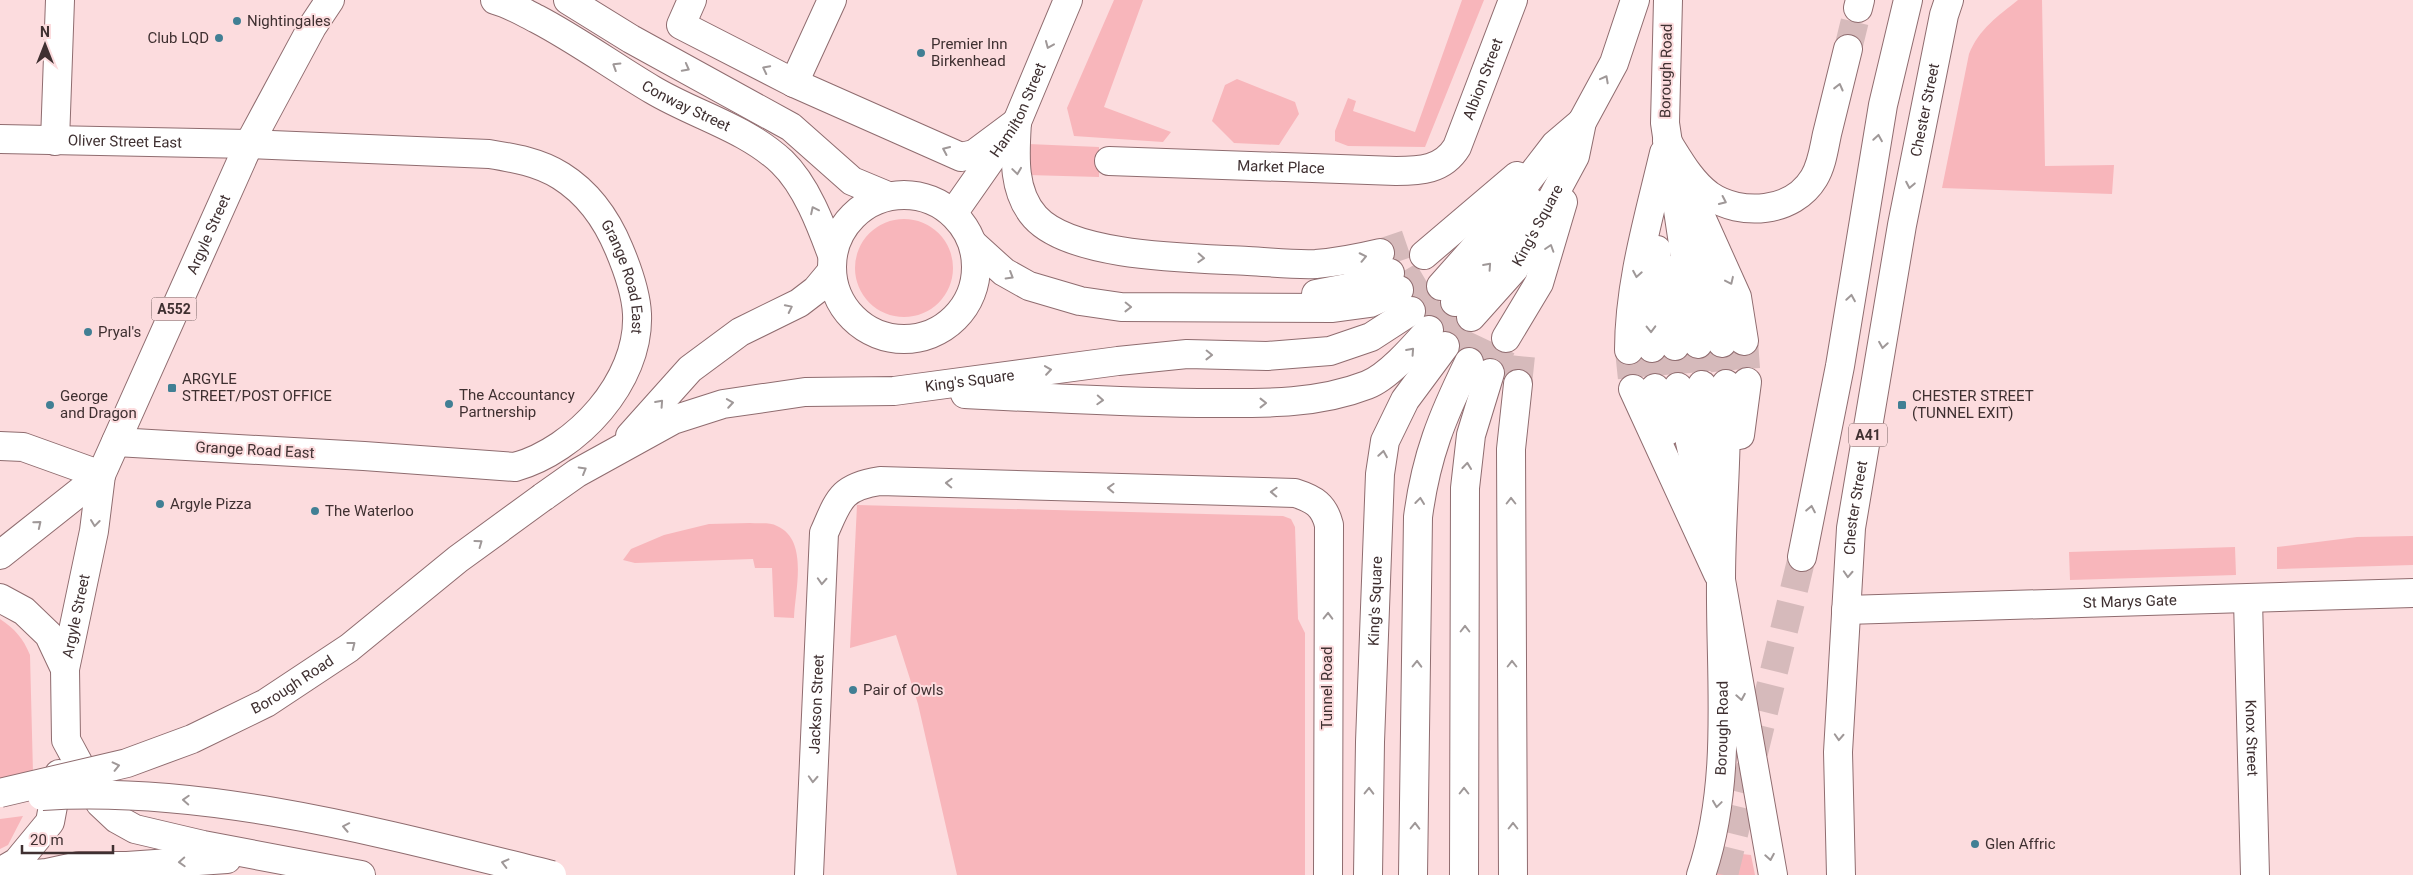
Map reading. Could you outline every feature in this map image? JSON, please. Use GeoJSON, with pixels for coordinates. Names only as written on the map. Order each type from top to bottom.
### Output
{"type":"FeatureCollection","features":[{"type":"Feature","properties":{"kind":"main road"},"geometry":{"type":"LineString","coordinates":[[55,141],[60,0]]}},
{"type":"Feature","properties":{"kind":"main road","name":"Argyle Street"},"geometry":{"type":"LineString","coordinates":[[65,670],[94,531],[101,474],[249,144],[312,26],[330,0]]}},
{"type":"Feature","properties":{"kind":"main road","name":"Conway Street"},"geometry":{"type":"LineString","coordinates":[[495,0],[506,2],[558,30],[655,91],[715,119],[750,139],[783,162],[806,195],[831,264]]}},
{"type":"Feature","properties":{"kind":"main road","name":"Conway Street"},"geometry":{"type":"LineString","coordinates":[[568,0],[631,39],[791,127],[852,181],[888,196]]}},
{"type":"Feature","properties":{"kind":"main road"},"geometry":{"type":"LineString","coordinates":[[692,0],[680,25],[794,83],[961,157],[974,154],[1017,122]]}},
{"type":"Feature","properties":{"kind":"main road"},"geometry":{"type":"LineString","coordinates":[[794,83],[832,0]]}},
{"type":"Feature","properties":{"kind":"main road","name":"Hamilton Street"},"geometry":{"type":"LineString","coordinates":[[954,212],[1017,122],[1068,0]]}},
{"type":"Feature","properties":{"kind":"main road","name":"Albion Street"},"geometry":{"type":"LineString","coordinates":[[1451,158],[1457,148],[1513,0]]}},
{"type":"Feature","properties":{"kind":"main road","name":"King's Square"},"geometry":{"type":"LineString","coordinates":[[1462,298],[1514,269],[1565,150],[1614,63],[1635,0]]}},
{"type":"Feature","properties":{"kind":"main road","name":"Borough Road"},"geometry":{"type":"LineString","coordinates":[[1667,141],[1664,76],[1668,0]]}},
{"type":"Feature","properties":{"kind":"main road","name":"A41"},"geometry":{"type":"LineString","coordinates":[[1802,557],[1840,366],[1883,105],[1908,0]]}},
{"type":"Feature","properties":{"kind":"main road","name":"Chester Street"},"geometry":{"type":"LineString","coordinates":[[1841,875],[1838,752],[1851,528],[1902,225],[1944,15],[1949,0]]}},
{"type":"Feature","properties":{"kind":"main road"},"geometry":{"type":"LineString","coordinates":[[1667,141],[1690,177],[1710,195],[1732,206],[1750,209],[1769,208],[1787,202],[1802,193],[1815,178],[1822,158],[1848,49]]}},
{"type":"Feature","properties":{"kind":"main road"},"geometry":{"type":"LineString","coordinates":[[1017,122],[1015,159],[1018,182],[1025,200],[1035,217],[1051,230],[1072,239],[1152,256],[1314,264],[1409,301]]}},
{"type":"Feature","properties":{"kind":"main road"},"geometry":{"type":"LineString","coordinates":[[1462,298],[1497,256],[1582,122]]}},
{"type":"Feature","properties":{"kind":"main road","name":"Oliver Street East"},"geometry":{"type":"LineString","coordinates":[[0,139],[249,144]]}},
{"type":"Feature","properties":{"kind":"main road"},"geometry":{"type":"LineString","coordinates":[[1667,141],[1651,317],[1687,345]]}},
{"type":"Feature","properties":{"kind":"main road"},"geometry":{"type":"LineString","coordinates":[[1667,141],[1737,297],[1687,345]]}},
{"type":"Feature","properties":{"kind":"main road"},"geometry":{"type":"LineString","coordinates":[[1667,141],[1682,224],[1687,345]]}},
{"type":"Feature","properties":{"kind":"main road","name":"Grange Road East"},"geometry":{"type":"LineString","coordinates":[[116,442],[364,456],[515,467],[535,462],[558,448],[601,410],[619,385],[629,361],[637,314],[627,268],[605,221],[589,199],[561,176],[526,160],[489,154],[249,144]]}},
{"type":"Feature","properties":{"kind":"main road"},"geometry":{"type":"LineString","coordinates":[[1462,298],[1465,219],[1565,150]]}},
{"type":"Feature","properties":{"kind":"main road"},"geometry":{"type":"LineString","coordinates":[[1462,298],[1538,283],[1565,150]]}},
{"type":"Feature","properties":{"kind":"main road","name":"King's Square"},"geometry":{"type":"LineString","coordinates":[[1462,298],[1481,241],[1565,150]]}},
{"type":"Feature","properties":{"kind":"main road","name":"Market Place"},"geometry":{"type":"LineString","coordinates":[[1109,161],[1414,172],[1440,165],[1451,158]]}},
{"type":"Feature","properties":{"kind":"main road"},"geometry":{"type":"LineString","coordinates":[[615,452],[690,369],[740,332],[799,303],[816,290],[831,264],[838,236],[849,219],[865,206],[888,196],[913,195],[934,200],[954,212],[964,226],[973,244],[977,266],[975,285],[966,306],[953,320],[932,334],[911,339],[888,338],[870,332],[852,318],[842,306],[834,289],[831,264]]}},
{"type":"Feature","properties":{"kind":"main road"},"geometry":{"type":"LineString","coordinates":[[973,244],[1004,272],[1029,286],[1055,295],[1121,307],[1215,308],[1293,298],[1347,288],[1409,301]]}},
{"type":"Feature","properties":{"kind":"main road"},"geometry":{"type":"LineString","coordinates":[[894,391],[1134,402],[1278,403],[1324,397],[1369,385],[1406,357],[1409,301]]}},
{"type":"Feature","properties":{"kind":"main road","name":"King's Square"},"geometry":{"type":"LineString","coordinates":[[543,497],[577,473],[673,420],[723,404],[805,392],[894,391],[1177,355],[1267,356],[1330,351],[1371,337],[1409,301]]}},
{"type":"Feature","properties":{"kind":"main road","name":"King's Square"},"geometry":{"type":"LineString","coordinates":[[1368,875],[1370,742],[1380,474],[1385,441],[1405,400],[1409,301]]}},
{"type":"Feature","properties":{"kind":"main road"},"geometry":{"type":"LineString","coordinates":[[1413,875],[1418,517],[1423,477],[1443,414],[1479,368],[1465,488],[1464,875]]}},
{"type":"Feature","properties":{"kind":"main road"},"geometry":{"type":"LineString","coordinates":[[1513,875],[1511,449],[1518,384]]}},
{"type":"Feature","properties":{"kind":"main road"},"geometry":{"type":"LineString","coordinates":[[1690,386],[1721,580],[1773,875]]}},
{"type":"Feature","properties":{"kind":"main road"},"geometry":{"type":"LineString","coordinates":[[1690,386],[1721,580]]}},
{"type":"Feature","properties":{"kind":"main road"},"geometry":{"type":"LineString","coordinates":[[1690,386],[1721,580]]}},
{"type":"Feature","properties":{"kind":"main road"},"geometry":{"type":"LineString","coordinates":[[0,446],[23,447],[101,474]]}},
{"type":"Feature","properties":{"kind":"main road","name":"Argyle Street"},"geometry":{"type":"LineString","coordinates":[[0,555],[101,474]]}},
{"type":"Feature","properties":{"kind":"main road","name":"Tunnel Road"},"geometry":{"type":"LineString","coordinates":[[824,533],[843,494],[858,484],[880,481],[1295,493],[1320,504],[1326,513],[1329,525],[1328,875]]}},
{"type":"Feature","properties":{"kind":"main road","name":"Borough Road"},"geometry":{"type":"LineString","coordinates":[[0,793],[127,763],[192,739],[266,703],[349,648],[458,559],[543,497]]}},
{"type":"Feature","properties":{"kind":"main road","name":"Jackson Street"},"geometry":{"type":"LineString","coordinates":[[809,875],[824,533]]}},
{"type":"Feature","properties":{"kind":"main road","name":"Borough Road"},"geometry":{"type":"LineString","coordinates":[[1701,874],[1712,837],[1721,759],[1721,580]]}},
{"type":"Feature","properties":{"kind":"main road","name":"St Marys Gate"},"geometry":{"type":"LineString","coordinates":[[1846,610],[2248,600],[2413,593]]}},
{"type":"Feature","properties":{"kind":"main road","name":"A552"},"geometry":{"type":"LineString","coordinates":[[0,598],[24,611],[49,635],[65,670],[66,740],[50,822],[17,862],[0,872]]}},
{"type":"Feature","properties":{"kind":"main road","name":"Knox Street"},"geometry":{"type":"LineString","coordinates":[[2248,600],[2255,875]]}},
{"type":"Feature","properties":{"kind":"main road"},"geometry":{"type":"LineString","coordinates":[[66,740],[100,803],[117,819],[135,829],[361,875]]}},
{"type":"Feature","properties":{"kind":"main road"},"geometry":{"type":"LineString","coordinates":[[0,799],[80,794],[197,801],[417,841],[552,875]]}},
{"type":"Feature","properties":{"kind":"main road"},"geometry":{"type":"LineString","coordinates":[[40,874],[79,866],[127,866],[266,857]]}},
{"type":"Feature","properties":{"kind":"shaded area"},"geometry":{"type":"Polygon","coordinates":[[[1114,0],[1143,0],[1104,107],[1171,132],[1163,142],[1074,136],[1067,108],[1114,0]]]}},
{"type":"Feature","properties":{"kind":"shaded area"},"geometry":{"type":"Polygon","coordinates":[[[1462,0],[1484,0],[1425,147],[1348,146],[1335,141],[1335,131],[1348,98],[1356,101],[1353,111],[1415,132],[1462,0]]]}},
{"type":"Feature","properties":{"kind":"shaded area"},"geometry":{"type":"Polygon","coordinates":[[[2018,0],[2042,0],[2045,166],[2114,165],[2112,194],[1942,188],[1969,54],[1984,30],[2018,0]]]}},
{"type":"Feature","properties":{"kind":"shaded area"},"geometry":{"type":"Polygon","coordinates":[[[1237,79],[1295,102],[1299,114],[1279,145],[1234,143],[1212,121],[1225,85],[1237,79]]]}},
{"type":"Feature","properties":{"kind":"shaded area"},"geometry":{"type":"Polygon","coordinates":[[[1028,144],[1099,147],[1099,177],[1028,175],[1028,144]]]}},
{"type":"Feature","properties":{"kind":"shaded area"},"geometry":{"type":"Polygon","coordinates":[[[904,219],[923,223],[939,233],[949,249],[953,268],[949,287],[939,303],[923,313],[904,317],[885,313],[869,303],[859,287],[855,268],[859,249],[869,233],[885,223],[904,219]]]}},
{"type":"Feature","properties":{"kind":"shaded area"},"geometry":{"type":"Polygon","coordinates":[[[857,505],[1283,516],[1291,519],[1295,527],[1298,619],[1305,633],[1305,875],[957,875],[918,704],[896,635],[850,648],[857,505]]]}},
{"type":"Feature","properties":{"kind":"shaded area"},"geometry":{"type":"Polygon","coordinates":[[[750,523],[777,526],[787,533],[793,542],[797,554],[798,567],[794,618],[774,617],[772,568],[755,568],[753,559],[635,563],[623,560],[631,549],[664,535],[709,524],[750,523]]]}},
{"type":"Feature","properties":{"kind":"shaded area"},"geometry":{"type":"Polygon","coordinates":[[[2413,536],[2413,565],[2277,569],[2277,547],[2357,537],[2413,536]]]}},
{"type":"Feature","properties":{"kind":"shaded area"},"geometry":{"type":"Polygon","coordinates":[[[2235,547],[2236,575],[2070,580],[2069,552],[2235,547]]]}},
{"type":"Feature","properties":{"kind":"shaded area"},"geometry":{"type":"Polygon","coordinates":[[[0,619],[18,634],[30,655],[33,773],[0,779],[0,619]]]}},
{"type":"Feature","properties":{"kind":"shaded area"},"geometry":{"type":"Polygon","coordinates":[[[23,816],[8,845],[0,849],[0,819],[23,816]]]}},
{"type":"Feature","properties":{"kind":"shaded area"},"geometry":{"type":"Polygon","coordinates":[[[1724,852],[1751,855],[1755,875],[1715,875],[1724,852]]]}},
{"type":"Feature","properties":{"kind":"tunnel"},"geometry":{"type":"LineString","coordinates":[[1848,49],[1858,8]]}},
{"type":"Feature","properties":{"kind":"tunnel"},"geometry":{"type":"LineString","coordinates":[[1380,253],[1418,240]]}},
{"type":"Feature","properties":{"kind":"tunnel"},"geometry":{"type":"LineString","coordinates":[[1399,290],[1433,270]]}},
{"type":"Feature","properties":{"kind":"tunnel"},"geometry":{"type":"LineString","coordinates":[[1411,311],[1441,286]]}},
{"type":"Feature","properties":{"kind":"tunnel"},"geometry":{"type":"LineString","coordinates":[[1429,330],[1455,302]]}},
{"type":"Feature","properties":{"kind":"tunnel"},"geometry":{"type":"LineString","coordinates":[[1445,346],[1471,317]]}},
{"type":"Feature","properties":{"kind":"tunnel"},"geometry":{"type":"LineString","coordinates":[[1469,362],[1485,328]]}},
{"type":"Feature","properties":{"kind":"tunnel"},"geometry":{"type":"LineString","coordinates":[[1490,373],[1506,338]]}},
{"type":"Feature","properties":{"kind":"tunnel"},"geometry":{"type":"LineString","coordinates":[[1744,341],[1747,382]]}},
{"type":"Feature","properties":{"kind":"tunnel"},"geometry":{"type":"LineString","coordinates":[[1722,343],[1726,384]]}},
{"type":"Feature","properties":{"kind":"tunnel"},"geometry":{"type":"LineString","coordinates":[[1698,344],[1702,385]]}},
{"type":"Feature","properties":{"kind":"tunnel"},"geometry":{"type":"LineString","coordinates":[[1518,384],[1522,346]]}},
{"type":"Feature","properties":{"kind":"tunnel"},"geometry":{"type":"LineString","coordinates":[[1675,346],[1678,387]]}},
{"type":"Feature","properties":{"kind":"tunnel"},"geometry":{"type":"LineString","coordinates":[[1652,348],[1655,388]]}},
{"type":"Feature","properties":{"kind":"tunnel"},"geometry":{"type":"LineString","coordinates":[[1629,350],[1633,389]]}},
{"type":"Feature","properties":{"kind":"tunnel"},"geometry":{"type":"LineString","coordinates":[[1724,875],[1802,557]]}},
{"type":"Feature","properties":{"kind":"place","name":"Nightingales"},"geometry":{"type":"Point","coordinates":[237,21]}},
{"type":"Feature","properties":{"kind":"place","name":"Club LQD"},"geometry":{"type":"Point","coordinates":[219,38]}},
{"type":"Feature","properties":{"kind":"place","name":"Premier Inn Birkenhead"},"geometry":{"type":"Point","coordinates":[921,53]}},
{"type":"Feature","properties":{"kind":"place","name":"Pryal's"},"geometry":{"type":"Point","coordinates":[88,332]}},
{"type":"Feature","properties":{"kind":"place","name":"ARGYLE STREET/POST OFFICE"},"geometry":{"type":"Point","coordinates":[172,388]}},
{"type":"Feature","properties":{"kind":"place","name":"The Accountancy Partnership"},"geometry":{"type":"Point","coordinates":[449,404]}},
{"type":"Feature","properties":{"kind":"place","name":"George and Dragon"},"geometry":{"type":"Point","coordinates":[50,405]}},
{"type":"Feature","properties":{"kind":"place","name":"CHESTER STREET (TUNNEL EXIT)"},"geometry":{"type":"Point","coordinates":[1902,405]}},
{"type":"Feature","properties":{"kind":"place","name":"Argyle Pizza"},"geometry":{"type":"Point","coordinates":[160,504]}},
{"type":"Feature","properties":{"kind":"place","name":"The Waterloo"},"geometry":{"type":"Point","coordinates":[315,511]}},
{"type":"Feature","properties":{"kind":"place","name":"Pair of Owls"},"geometry":{"type":"Point","coordinates":[853,690]}},
{"type":"Feature","properties":{"kind":"place","name":"Glen Affric"},"geometry":{"type":"Point","coordinates":[1975,844]}}]}
